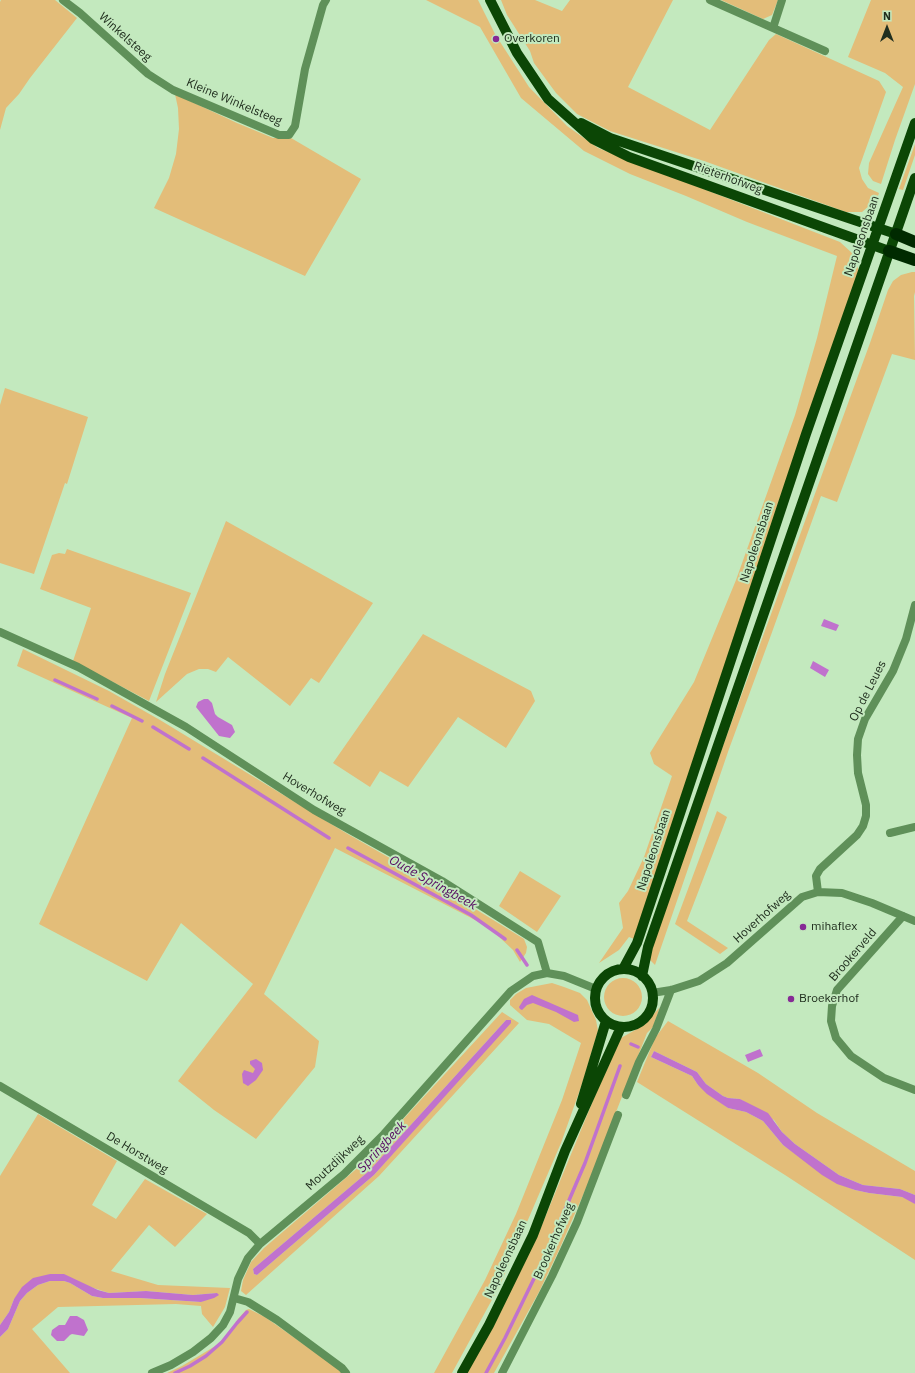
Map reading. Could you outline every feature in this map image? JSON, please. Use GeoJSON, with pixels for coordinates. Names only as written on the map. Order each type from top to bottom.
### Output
{"type":"FeatureCollection","features":[{"type":"Feature","properties":{"kind":"highway"},"geometry":{"type":"LineString","coordinates":[[896,234],[915,242]]}},
{"type":"Feature","properties":{"kind":"highway"},"geometry":{"type":"LineString","coordinates":[[889,251],[915,260]]}},
{"type":"Feature","properties":{"kind":"main road","name":"Rieterhofweg"},"geometry":{"type":"LineString","coordinates":[[490,0],[517,53],[548,99],[593,140],[629,156],[889,251]]}},
{"type":"Feature","properties":{"kind":"main road","name":"Rieterhofweg"},"geometry":{"type":"LineString","coordinates":[[567,116],[610,138],[896,234]]}},
{"type":"Feature","properties":{"kind":"main road","name":"Napoleonsbaan"},"geometry":{"type":"LineString","coordinates":[[623,969],[637,943],[806,434],[915,123]]}},
{"type":"Feature","properties":{"kind":"main road","name":"Napoleonsbaan"},"geometry":{"type":"LineString","coordinates":[[642,976],[648,947],[915,178]]}},
{"type":"Feature","properties":{"kind":"main road"},"geometry":{"type":"LineString","coordinates":[[623,969],[630,970],[642,976],[650,987],[652,993],[650,1010],[645,1018],[630,1026],[621,1027],[606,1021],[596,1006],[596,989],[600,981],[607,974],[623,969]]}},
{"type":"Feature","properties":{"kind":"main road","name":"Napoleonsbaan"},"geometry":{"type":"LineString","coordinates":[[565,1151],[606,1021]]}},
{"type":"Feature","properties":{"kind":"main road","name":"Napoleonsbaan"},"geometry":{"type":"LineString","coordinates":[[462,1373],[489,1325],[532,1235],[565,1151],[621,1027]]}},
{"type":"Feature","properties":{"kind":"street","name":"Winkelsteeg"},"geometry":{"type":"LineString","coordinates":[[63,0],[80,13],[148,74],[173,90]]}},
{"type":"Feature","properties":{"kind":"street","name":"Kleine Winkelsteeg"},"geometry":{"type":"LineString","coordinates":[[173,90],[279,135],[289,135],[295,126],[305,69],[323,5],[326,0]]}},
{"type":"Feature","properties":{"kind":"street"},"geometry":{"type":"LineString","coordinates":[[710,0],[825,52]]}},
{"type":"Feature","properties":{"kind":"street"},"geometry":{"type":"LineString","coordinates":[[773,28],[782,0]]}},
{"type":"Feature","properties":{"kind":"street","name":"Op de Leues"},"geometry":{"type":"LineString","coordinates":[[818,892],[816,876],[820,869],[858,835],[863,826],[866,816],[866,805],[858,773],[858,739],[865,719],[893,671],[906,639],[915,605]]}},
{"type":"Feature","properties":{"kind":"street","name":"Hoverhofweg"},"geometry":{"type":"LineString","coordinates":[[0,632],[78,667],[186,727],[314,810],[442,881],[538,942],[547,973]]}},
{"type":"Feature","properties":{"kind":"street"},"geometry":{"type":"LineString","coordinates":[[906,639],[915,641]]}},
{"type":"Feature","properties":{"kind":"street"},"geometry":{"type":"LineString","coordinates":[[890,833],[915,827]]}},
{"type":"Feature","properties":{"kind":"street","name":"Hoverhofweg"},"geometry":{"type":"LineString","coordinates":[[652,993],[671,990],[699,981],[727,964],[802,897],[818,892],[842,893],[872,903],[915,921]]}},
{"type":"Feature","properties":{"kind":"street","name":"Brookerveld"},"geometry":{"type":"LineString","coordinates":[[903,916],[838,990],[832,1006],[831,1020],[836,1038],[850,1056],[884,1078],[915,1090]]}},
{"type":"Feature","properties":{"kind":"street"},"geometry":{"type":"LineString","coordinates":[[547,973],[564,976],[596,989]]}},
{"type":"Feature","properties":{"kind":"street","name":"Moutzdijkweg"},"geometry":{"type":"LineString","coordinates":[[152,1373],[176,1362],[211,1338],[223,1325],[230,1312],[242,1268],[260,1244],[344,1174],[384,1134],[511,991],[533,976],[547,973]]}},
{"type":"Feature","properties":{"kind":"street"},"geometry":{"type":"LineString","coordinates":[[626,1095],[639,1062],[656,1029],[671,990]]}},
{"type":"Feature","properties":{"kind":"street","name":"De Horstweg"},"geometry":{"type":"LineString","coordinates":[[0,1086],[249,1233],[260,1244]]}},
{"type":"Feature","properties":{"kind":"street","name":"Brookerhofweg"},"geometry":{"type":"LineString","coordinates":[[502,1373],[552,1276],[577,1222],[618,1115]]}},
{"type":"Feature","properties":{"kind":"street"},"geometry":{"type":"LineString","coordinates":[[234,1298],[248,1302],[276,1320],[342,1368],[346,1373]]}},
{"type":"Feature","properties":{"kind":"shaded area"},"geometry":{"type":"Polygon","coordinates":[[[1,0],[55,0],[77,18],[19,94],[6,108],[0,130],[0,2],[1,0]]]}},
{"type":"Feature","properties":{"kind":"shaded area"},"geometry":{"type":"Polygon","coordinates":[[[426,0],[478,0],[495,34],[529,87],[567,126],[598,148],[840,242],[852,253],[859,271],[634,939],[629,937],[619,950],[599,963],[623,928],[619,903],[628,891],[644,857],[672,776],[654,764],[650,753],[694,682],[736,580],[795,415],[817,338],[837,256],[747,222],[630,174],[584,151],[521,98],[480,27],[426,0]]]}},
{"type":"Feature","properties":{"kind":"shaded area"},"geometry":{"type":"Polygon","coordinates":[[[501,0],[535,0],[562,11],[570,0],[673,0],[628,87],[710,130],[769,40],[776,34],[879,81],[886,92],[859,168],[862,179],[868,188],[879,193],[877,199],[862,212],[846,212],[704,161],[610,131],[577,114],[556,93],[534,63],[530,51],[507,15],[501,0]]]}},
{"type":"Feature","properties":{"kind":"shaded area"},"geometry":{"type":"Polygon","coordinates":[[[721,0],[778,0],[772,15],[763,19],[721,0]]]}},
{"type":"Feature","properties":{"kind":"shaded area"},"geometry":{"type":"Polygon","coordinates":[[[871,0],[915,0],[915,84],[881,184],[873,181],[868,174],[869,163],[903,87],[885,73],[848,57],[871,0]]]}},
{"type":"Feature","properties":{"kind":"shaded area"},"geometry":{"type":"Polygon","coordinates":[[[175,94],[273,138],[291,138],[361,179],[305,276],[154,208],[169,178],[176,154],[179,129],[178,108],[175,94]]]}},
{"type":"Feature","properties":{"kind":"shaded area"},"geometry":{"type":"Polygon","coordinates":[[[915,144],[915,155],[903,190],[899,189],[915,144]]]}},
{"type":"Feature","properties":{"kind":"shaded area"},"geometry":{"type":"Polygon","coordinates":[[[915,272],[915,360],[892,354],[837,502],[821,496],[729,749],[655,965],[647,957],[888,290],[893,281],[901,275],[915,272]]]}},
{"type":"Feature","properties":{"kind":"shaded area"},"geometry":{"type":"Polygon","coordinates":[[[5,388],[88,417],[67,484],[65,483],[34,574],[0,563],[0,405],[5,388]]]}},
{"type":"Feature","properties":{"kind":"shaded area"},"geometry":{"type":"Polygon","coordinates":[[[226,521],[373,603],[319,683],[311,678],[290,706],[228,657],[216,672],[208,669],[199,669],[187,674],[156,702],[165,674],[226,521]]]}},
{"type":"Feature","properties":{"kind":"shaded area"},"geometry":{"type":"Polygon","coordinates":[[[67,549],[191,593],[149,701],[73,661],[91,608],[40,589],[52,555],[59,553],[65,554],[67,549]]]}},
{"type":"Feature","properties":{"kind":"shaded area"},"geometry":{"type":"Polygon","coordinates":[[[824,619],[839,625],[836,631],[821,626],[824,619]]]}},
{"type":"Feature","properties":{"kind":"shaded area"},"geometry":{"type":"Polygon","coordinates":[[[423,634],[531,691],[535,701],[506,748],[458,717],[408,787],[380,771],[370,787],[333,763],[423,634]]]}},
{"type":"Feature","properties":{"kind":"shaded area"},"geometry":{"type":"Polygon","coordinates":[[[23,649],[109,691],[160,720],[346,833],[430,881],[524,939],[527,947],[526,953],[520,962],[513,950],[496,934],[481,923],[335,848],[264,994],[319,1041],[315,1067],[256,1139],[214,1110],[178,1081],[253,984],[181,923],[147,981],[39,924],[132,718],[17,666],[23,649]]]}},
{"type":"Feature","properties":{"kind":"shaded area"},"geometry":{"type":"Polygon","coordinates":[[[813,661],[829,670],[825,677],[810,668],[813,661]]]}},
{"type":"Feature","properties":{"kind":"shaded area"},"geometry":{"type":"Polygon","coordinates":[[[208,699],[212,703],[215,714],[218,717],[232,725],[235,732],[230,738],[219,736],[196,707],[198,702],[208,699]]]}},
{"type":"Feature","properties":{"kind":"shaded area"},"geometry":{"type":"Polygon","coordinates":[[[717,811],[727,817],[687,921],[728,948],[720,954],[675,924],[717,811]]]}},
{"type":"Feature","properties":{"kind":"shaded area"},"geometry":{"type":"Polygon","coordinates":[[[520,871],[561,896],[537,932],[499,906],[520,871]]]}},
{"type":"Feature","properties":{"kind":"shaded area"},"geometry":{"type":"Polygon","coordinates":[[[619,978],[627,978],[637,983],[641,990],[641,1004],[637,1011],[627,1016],[619,1016],[609,1011],[607,1008],[604,1001],[604,993],[609,983],[612,981],[619,978]]]}},
{"type":"Feature","properties":{"kind":"shaded area"},"geometry":{"type":"Polygon","coordinates":[[[552,983],[580,993],[587,1000],[596,1020],[598,1031],[582,1084],[561,1143],[500,1285],[452,1373],[434,1373],[485,1280],[516,1214],[562,1100],[581,1043],[549,1024],[527,1020],[510,1005],[510,1000],[526,988],[552,983]]]}},
{"type":"Feature","properties":{"kind":"shaded area"},"geometry":{"type":"Polygon","coordinates":[[[532,995],[578,1015],[579,1021],[574,1022],[556,1012],[533,1003],[527,1005],[522,1010],[520,1009],[519,1007],[524,999],[532,995]]]}},
{"type":"Feature","properties":{"kind":"shaded area"},"geometry":{"type":"Polygon","coordinates":[[[660,1007],[653,1027],[647,1033],[587,1186],[539,1292],[494,1373],[466,1373],[537,1237],[597,1091],[621,1038],[644,1025],[660,1007]]]}},
{"type":"Feature","properties":{"kind":"shaded area"},"geometry":{"type":"Polygon","coordinates":[[[502,1012],[519,1023],[379,1176],[246,1295],[241,1291],[243,1280],[251,1262],[264,1248],[361,1165],[502,1012]],[[506,1020],[369,1171],[253,1269],[254,1274],[257,1275],[374,1175],[510,1020],[506,1020]]]}},
{"type":"Feature","properties":{"kind":"shaded area"},"geometry":{"type":"Polygon","coordinates":[[[506,1020],[511,1020],[511,1023],[374,1175],[257,1275],[254,1274],[253,1269],[369,1171],[506,1020]]]}},
{"type":"Feature","properties":{"kind":"shaded area"},"geometry":{"type":"Polygon","coordinates":[[[668,1021],[758,1073],[817,1113],[915,1171],[915,1195],[900,1189],[863,1185],[839,1175],[795,1144],[782,1132],[774,1120],[740,1099],[723,1096],[706,1084],[697,1072],[654,1051],[651,1057],[692,1076],[698,1085],[728,1108],[746,1112],[763,1121],[783,1145],[837,1183],[855,1190],[902,1197],[912,1201],[915,1204],[915,1260],[785,1175],[637,1082],[655,1038],[668,1021]]]}},
{"type":"Feature","properties":{"kind":"shaded area"},"geometry":{"type":"Polygon","coordinates":[[[760,1049],[763,1056],[748,1062],[745,1055],[760,1049]]]}},
{"type":"Feature","properties":{"kind":"shaded area"},"geometry":{"type":"Polygon","coordinates":[[[654,1051],[697,1072],[706,1084],[723,1096],[740,1099],[768,1113],[782,1132],[795,1144],[839,1175],[863,1185],[900,1189],[915,1195],[915,1204],[902,1197],[869,1193],[837,1184],[822,1175],[783,1145],[763,1121],[746,1112],[728,1108],[707,1094],[692,1076],[651,1057],[654,1051]]]}},
{"type":"Feature","properties":{"kind":"shaded area"},"geometry":{"type":"Polygon","coordinates":[[[256,1059],[262,1063],[263,1070],[256,1080],[248,1086],[243,1083],[242,1074],[244,1070],[253,1073],[255,1069],[250,1064],[250,1061],[256,1059]]]}},
{"type":"Feature","properties":{"kind":"shaded area"},"geometry":{"type":"Polygon","coordinates":[[[38,1114],[117,1161],[92,1205],[116,1219],[145,1179],[207,1214],[175,1247],[149,1225],[111,1271],[158,1285],[230,1288],[225,1307],[213,1327],[202,1314],[201,1306],[176,1304],[58,1307],[32,1329],[70,1373],[0,1373],[0,1337],[8,1329],[20,1301],[27,1293],[38,1285],[50,1281],[64,1281],[92,1296],[103,1298],[140,1298],[201,1302],[217,1293],[193,1295],[146,1291],[109,1293],[50,1274],[14,1299],[9,1312],[0,1325],[0,1176],[38,1114]]]}},
{"type":"Feature","properties":{"kind":"shaded area"},"geometry":{"type":"Polygon","coordinates":[[[50,1274],[64,1274],[98,1290],[109,1293],[146,1291],[193,1295],[217,1293],[219,1295],[201,1302],[140,1298],[103,1298],[92,1296],[64,1281],[50,1281],[38,1285],[27,1293],[20,1301],[8,1329],[0,1337],[0,1325],[9,1312],[14,1299],[22,1287],[33,1278],[50,1274]]]}},
{"type":"Feature","properties":{"kind":"shaded area"},"geometry":{"type":"Polygon","coordinates":[[[249,1309],[265,1317],[343,1373],[167,1373],[182,1366],[217,1345],[230,1332],[246,1310],[249,1309]]]}},
{"type":"Feature","properties":{"kind":"shaded area"},"geometry":{"type":"Polygon","coordinates":[[[70,1316],[77,1316],[84,1320],[88,1330],[84,1336],[72,1334],[64,1341],[57,1341],[51,1335],[52,1330],[59,1325],[65,1325],[70,1316]]]}},
{"type":"Feature","properties":{"kind":"waterway","name":"Oude Springbeek"},"geometry":{"type":"LineString","coordinates":[[55,680],[97,699]]}},
{"type":"Feature","properties":{"kind":"waterway","name":"Oude Springbeek"},"geometry":{"type":"LineString","coordinates":[[112,706],[142,721]]}},
{"type":"Feature","properties":{"kind":"waterway","name":"Oude Springbeek"},"geometry":{"type":"LineString","coordinates":[[153,727],[189,749]]}},
{"type":"Feature","properties":{"kind":"waterway","name":"Oude Springbeek"},"geometry":{"type":"LineString","coordinates":[[203,758],[329,838]]}},
{"type":"Feature","properties":{"kind":"waterway","name":"Oude Springbeek"},"geometry":{"type":"LineString","coordinates":[[348,848],[471,915],[505,939]]}},
{"type":"Feature","properties":{"kind":"waterway","name":"Oude Springbeek"},"geometry":{"type":"LineString","coordinates":[[517,950],[527,965]]}},
{"type":"Feature","properties":{"kind":"waterway","name":"Springbeek"},"geometry":{"type":"LineString","coordinates":[[631,1044],[638,1047]]}},
{"type":"Feature","properties":{"kind":"waterway"},"geometry":{"type":"LineString","coordinates":[[486,1373],[505,1338],[546,1254],[585,1163],[620,1066]]}},
{"type":"Feature","properties":{"kind":"waterway"},"geometry":{"type":"LineString","coordinates":[[175,1373],[206,1356],[222,1342],[247,1312]]}},
{"type":"Feature","properties":{"kind":"place","name":"Overkoren"},"geometry":{"type":"Point","coordinates":[496,39]}},
{"type":"Feature","properties":{"kind":"place","name":"mihaflex"},"geometry":{"type":"Point","coordinates":[803,927]}},
{"type":"Feature","properties":{"kind":"place","name":"Broekerhof"},"geometry":{"type":"Point","coordinates":[791,999]}}]}
